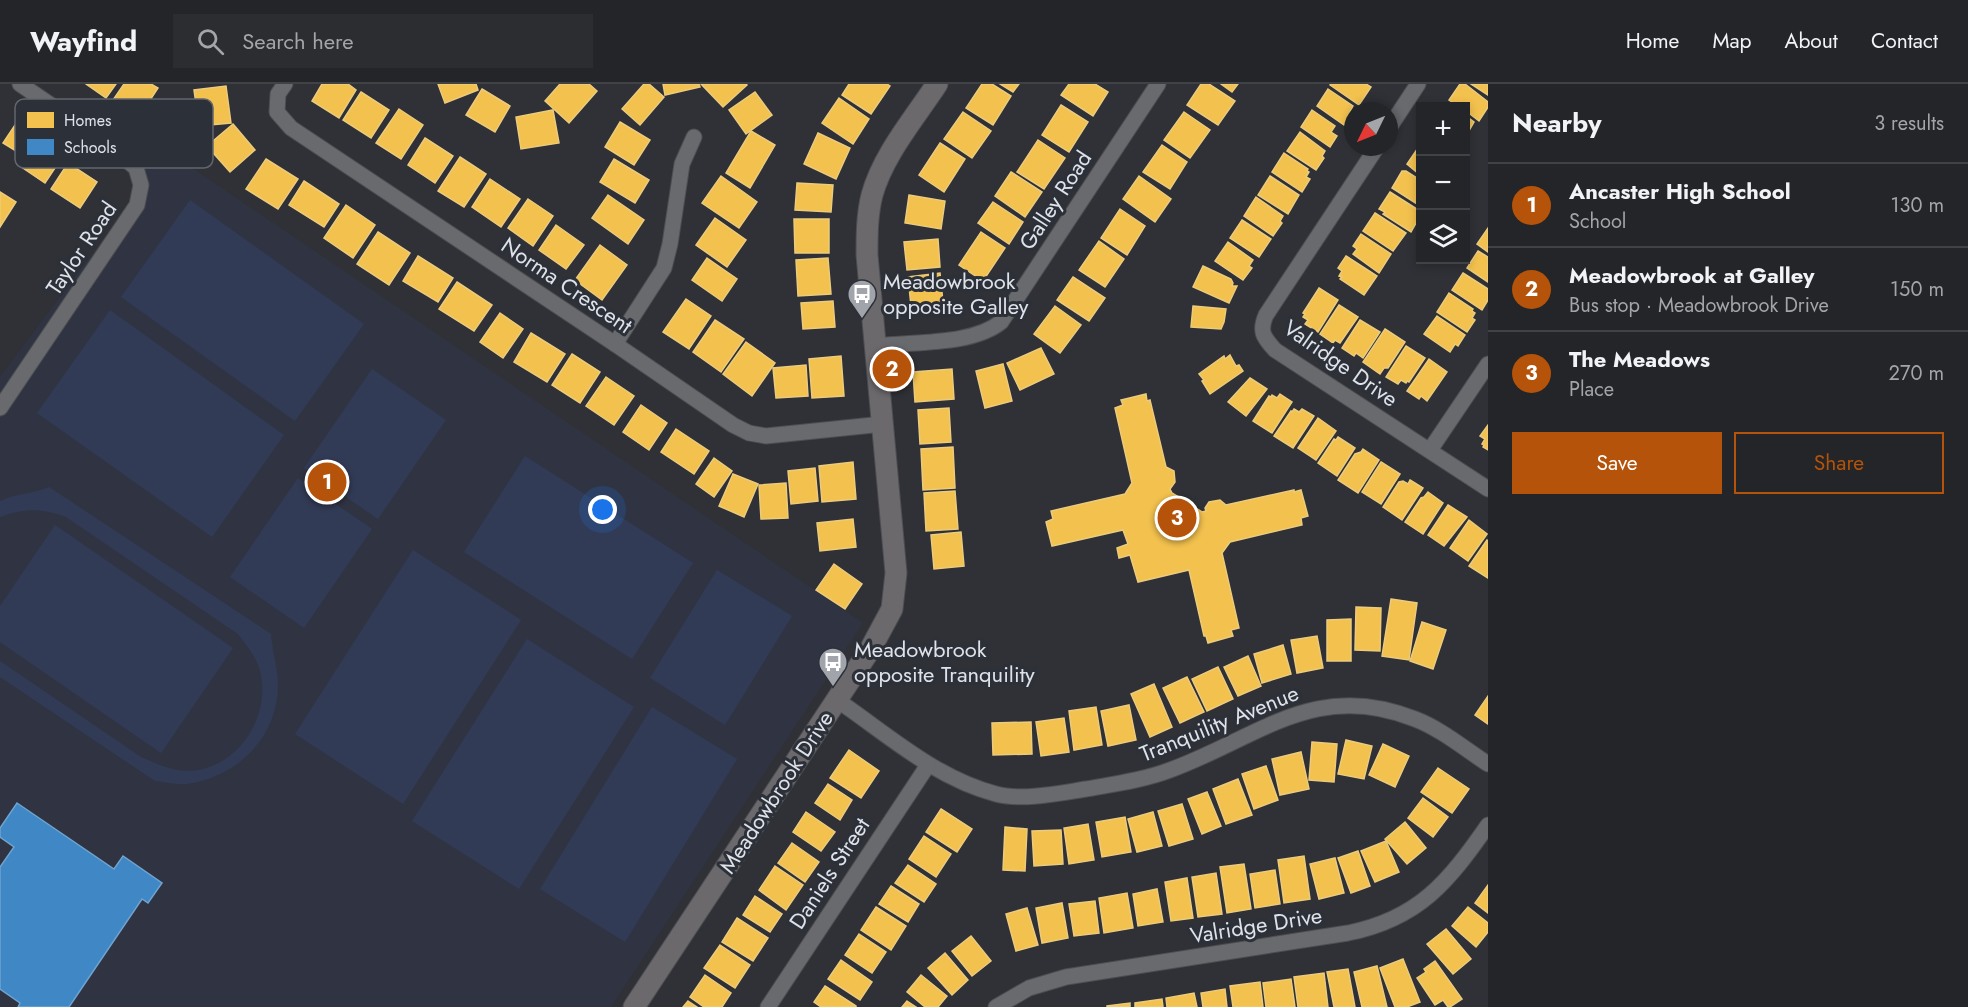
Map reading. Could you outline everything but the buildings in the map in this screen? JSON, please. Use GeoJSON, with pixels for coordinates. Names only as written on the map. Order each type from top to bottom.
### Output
{"type":"FeatureCollection","features":[{"type":"Feature","properties":{"kind":"street","name":"Taylor Road"},"geometry":{"type":"LineString","coordinates":[[20,84],[42,99]]}},
{"type":"Feature","properties":{"kind":"street","name":"Norma Crescent"},"geometry":{"type":"LineString","coordinates":[[285,84],[279,94],[277,112],[291,128],[733,425],[749,433],[766,436],[882,424]]}},
{"type":"Feature","properties":{"kind":"street","name":"Meadowbrook Drive"},"geometry":{"type":"LineString","coordinates":[[634,1007],[882,630],[894,599],[896,573],[867,255],[867,226],[876,182],[937,84]]}},
{"type":"Feature","properties":{"kind":"street","name":"Galley Road"},"geometry":{"type":"LineString","coordinates":[[876,346],[974,336],[992,329],[1001,322],[1158,84]]}},
{"type":"Feature","properties":{"kind":"street"},"geometry":{"type":"LineString","coordinates":[[1398,114],[1418,84]]}},
{"type":"Feature","properties":{"kind":"street"},"geometry":{"type":"LineString","coordinates":[[615,345],[664,268],[670,244],[682,164],[694,137]]}},
{"type":"Feature","properties":{"kind":"street","name":"Valridge Drive"},"geometry":{"type":"LineString","coordinates":[[1371,156],[1262,325],[1265,339],[1275,350],[1488,489]]}},
{"type":"Feature","properties":{"kind":"street","name":"Taylor Road"},"geometry":{"type":"LineString","coordinates":[[0,408],[137,205],[141,185],[136,168]]}},
{"type":"Feature","properties":{"kind":"street"},"geometry":{"type":"LineString","coordinates":[[1430,450],[1488,364]]}},
{"type":"Feature","properties":{"kind":"street","name":"Tranquility Avenue"},"geometry":{"type":"LineString","coordinates":[[837,700],[928,765],[963,783],[998,795],[1048,795],[1160,774],[1293,715],[1320,708],[1348,705],[1382,708],[1416,719],[1488,764]]}},
{"type":"Feature","properties":{"kind":"street","name":"Daniels Street"},"geometry":{"type":"LineString","coordinates":[[768,1007],[928,765]]}},
{"type":"Feature","properties":{"kind":"street","name":"Valridge Drive"},"geometry":{"type":"LineString","coordinates":[[996,1007],[1029,988],[1066,977],[1341,934],[1384,922],[1417,905],[1439,888],[1460,865],[1488,825]]}},
{"type":"Feature","properties":{"kind":"shaded area"},"geometry":{"type":"Polygon","coordinates":[[[144,168],[192,168],[863,623],[611,1007],[0,1007],[0,377],[145,183],[144,168]]]}},
{"type":"Feature","properties":{"kind":"shaded area"},"geometry":{"type":"Polygon","coordinates":[[[190,200],[364,324],[295,421],[121,297],[190,200]]]}},
{"type":"Feature","properties":{"kind":"shaded area"},"geometry":{"type":"Polygon","coordinates":[[[110,310],[284,435],[212,537],[37,413],[110,310]]]}},
{"type":"Feature","properties":{"kind":"shaded area"},"geometry":{"type":"Polygon","coordinates":[[[372,369],[446,420],[378,519],[304,468],[372,369]]]}},
{"type":"Feature","properties":{"kind":"shaded area"},"geometry":{"type":"Polygon","coordinates":[[[525,456],[693,563],[632,659],[464,552],[525,456]]]}},
{"type":"Feature","properties":{"kind":"shaded area"},"geometry":{"type":"Polygon","coordinates":[[[298,478],[372,529],[304,628],[230,577],[298,478]]]}},
{"type":"Feature","properties":{"kind":"shaded area"},"geometry":{"type":"Polygon","coordinates":[[[49,487],[271,634],[278,679],[276,704],[271,721],[262,737],[238,763],[205,780],[187,784],[155,781],[0,677],[0,661],[141,757],[162,766],[185,771],[203,769],[219,763],[233,753],[245,741],[260,710],[262,692],[260,669],[238,634],[66,517],[33,510],[0,517],[0,501],[49,487]]]}},
{"type":"Feature","properties":{"kind":"shaded area"},"geometry":{"type":"Polygon","coordinates":[[[55,525],[233,648],[161,753],[0,642],[0,606],[55,525]]]}},
{"type":"Feature","properties":{"kind":"shaded area"},"geometry":{"type":"Polygon","coordinates":[[[413,550],[521,620],[403,804],[295,734],[413,550]]]}},
{"type":"Feature","properties":{"kind":"shaded area"},"geometry":{"type":"Polygon","coordinates":[[[717,570],[792,616],[725,725],[650,678],[717,570]]]}},
{"type":"Feature","properties":{"kind":"shaded area"},"geometry":{"type":"Polygon","coordinates":[[[527,639],[634,707],[519,889],[412,821],[527,639]]]}},
{"type":"Feature","properties":{"kind":"shaded area"},"geometry":{"type":"Polygon","coordinates":[[[652,707],[737,759],[625,942],[540,889],[652,707]]]}},
{"type":"Feature","properties":{"kind":"place","name":"Meadowbrook opposite Galley"},"geometry":{"type":"Point","coordinates":[862,320]}},
{"type":"Feature","properties":{"kind":"place","name":"Meadowbrook at Galley"},"geometry":{"type":"Point","coordinates":[892,369]}},
{"type":"Feature","properties":{"kind":"place","name":"Ancaster High School"},"geometry":{"type":"Point","coordinates":[327,482]}},
{"type":"Feature","properties":{"kind":"place","name":"The Meadows"},"geometry":{"type":"Point","coordinates":[1177,518]}},
{"type":"Feature","properties":{"kind":"place","name":"Meadowbrook opposite Tranquility"},"geometry":{"type":"Point","coordinates":[833,688]}}]}
